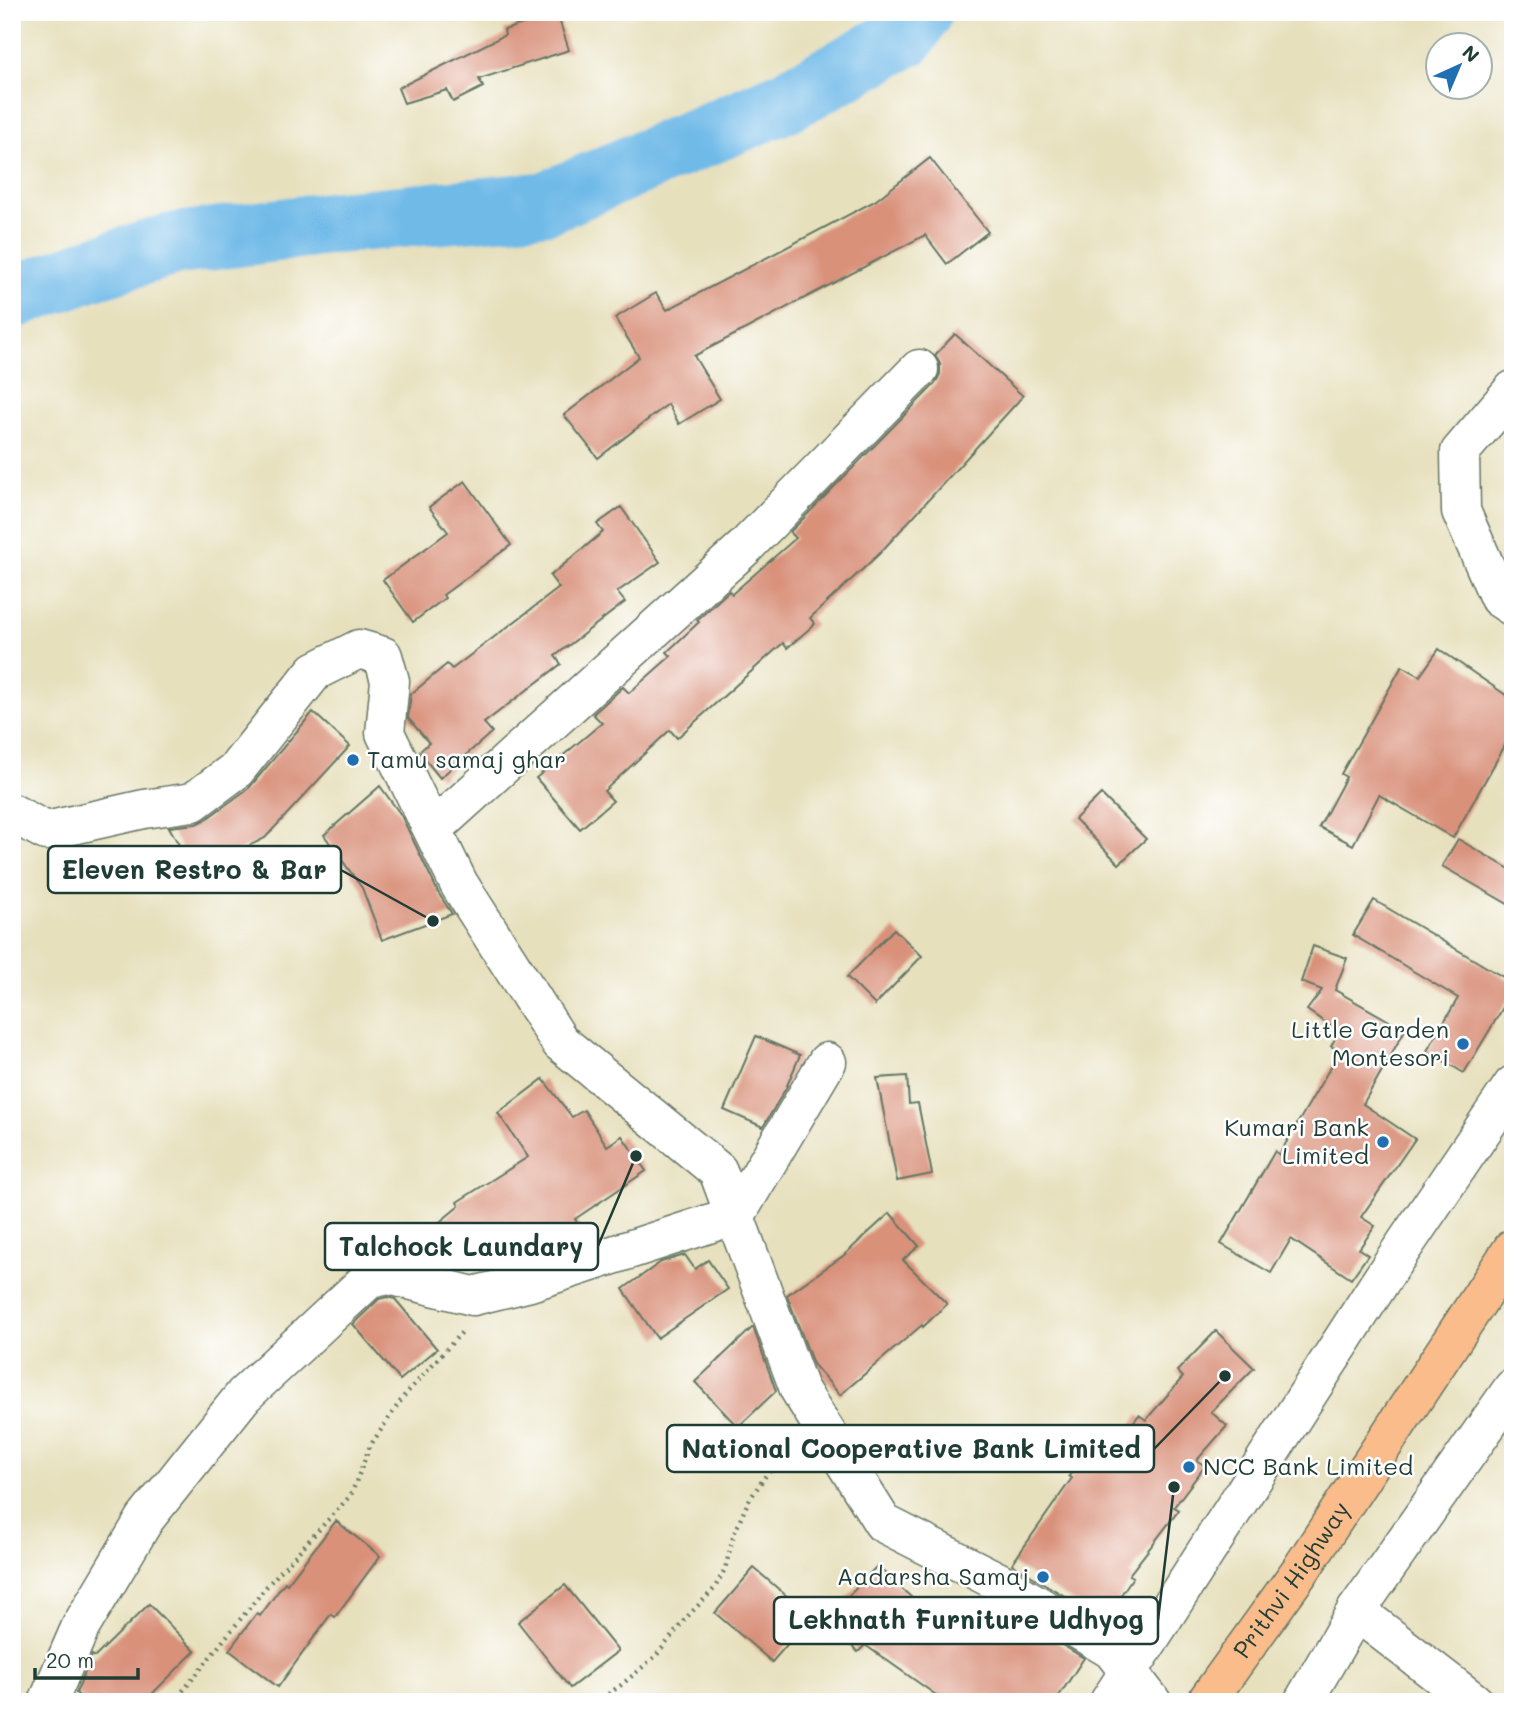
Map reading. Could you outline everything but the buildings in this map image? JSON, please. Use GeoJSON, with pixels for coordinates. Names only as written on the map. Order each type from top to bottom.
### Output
{"type":"FeatureCollection","features":[{"type":"Feature","properties":{"kind":"highway","name":"Prithvi Highway"},"geometry":{"type":"LineString","coordinates":[[1206,1702],[1300,1571],[1513,1248]]}},
{"type":"Feature","properties":{"kind":"street"},"geometry":{"type":"LineString","coordinates":[[433,829],[744,548],[919,369]]}},
{"type":"Feature","properties":{"kind":"street"},"geometry":{"type":"LineString","coordinates":[[1513,390],[1460,452],[1461,511],[1499,598],[1513,607]]}},
{"type":"Feature","properties":{"kind":"street"},"geometry":{"type":"LineString","coordinates":[[12,813],[46,831],[144,809],[193,802],[236,770],[314,671],[359,649],[383,656],[390,681],[385,733],[460,884],[560,1042],[718,1171],[799,1389],[883,1523],[999,1582],[1112,1650],[1118,1686]]}},
{"type":"Feature","properties":{"kind":"street"},"geometry":{"type":"LineString","coordinates":[[48,1702],[80,1626],[145,1519],[244,1395],[369,1279],[389,1275],[474,1296],[530,1282],[736,1215],[827,1062]]}},
{"type":"Feature","properties":{"kind":"street"},"geometry":{"type":"LineString","coordinates":[[1118,1686],[1393,1262],[1513,1085]]}},
{"type":"Feature","properties":{"kind":"street"},"geometry":{"type":"LineString","coordinates":[[1303,1702],[1356,1611],[1513,1388]]}},
{"type":"Feature","properties":{"kind":"street"},"geometry":{"type":"LineString","coordinates":[[1356,1611],[1474,1702]]}},
{"type":"Feature","properties":{"kind":"street"},"geometry":{"type":"LineString","coordinates":[[1118,1686],[1152,1702]]}},
{"type":"Feature","properties":{"kind":"path"},"geometry":{"type":"LineString","coordinates":[[174,1702],[267,1586],[351,1495],[370,1446],[404,1396],[458,1335],[469,1327]]}},
{"type":"Feature","properties":{"kind":"path"},"geometry":{"type":"LineString","coordinates":[[597,1702],[656,1656],[714,1589],[725,1569],[734,1534],[748,1502],[766,1475],[790,1450],[826,1432]]}},
{"type":"Feature","properties":{"kind":"waterway"},"geometry":{"type":"LineString","coordinates":[[12,298],[91,269],[174,244],[332,223],[545,203],[784,102],[906,36],[921,12]]}},
{"type":"Feature","properties":{"kind":"place","name":"Tamu samaj ghar"},"geometry":{"type":"Point","coordinates":[353,760]}},
{"type":"Feature","properties":{"kind":"place","name":"Eleven Restro & Bar"},"geometry":{"type":"Point","coordinates":[433,921]}},
{"type":"Feature","properties":{"kind":"place","name":"Little Garden Montesori"},"geometry":{"type":"Point","coordinates":[1463,1044]}},
{"type":"Feature","properties":{"kind":"place","name":"Kumari Bank Limited"},"geometry":{"type":"Point","coordinates":[1383,1142]}},
{"type":"Feature","properties":{"kind":"place","name":"Talchock Laundary"},"geometry":{"type":"Point","coordinates":[636,1156]}},
{"type":"Feature","properties":{"kind":"place","name":"National Cooperative Bank Limited"},"geometry":{"type":"Point","coordinates":[1225,1376]}},
{"type":"Feature","properties":{"kind":"place","name":"NCC Bank Limited"},"geometry":{"type":"Point","coordinates":[1189,1467]}},
{"type":"Feature","properties":{"kind":"place","name":"Lekhnath Furniture Udhyog"},"geometry":{"type":"Point","coordinates":[1174,1487]}},
{"type":"Feature","properties":{"kind":"place","name":"Aadarsha Samaj"},"geometry":{"type":"Point","coordinates":[1043,1577]}}]}
